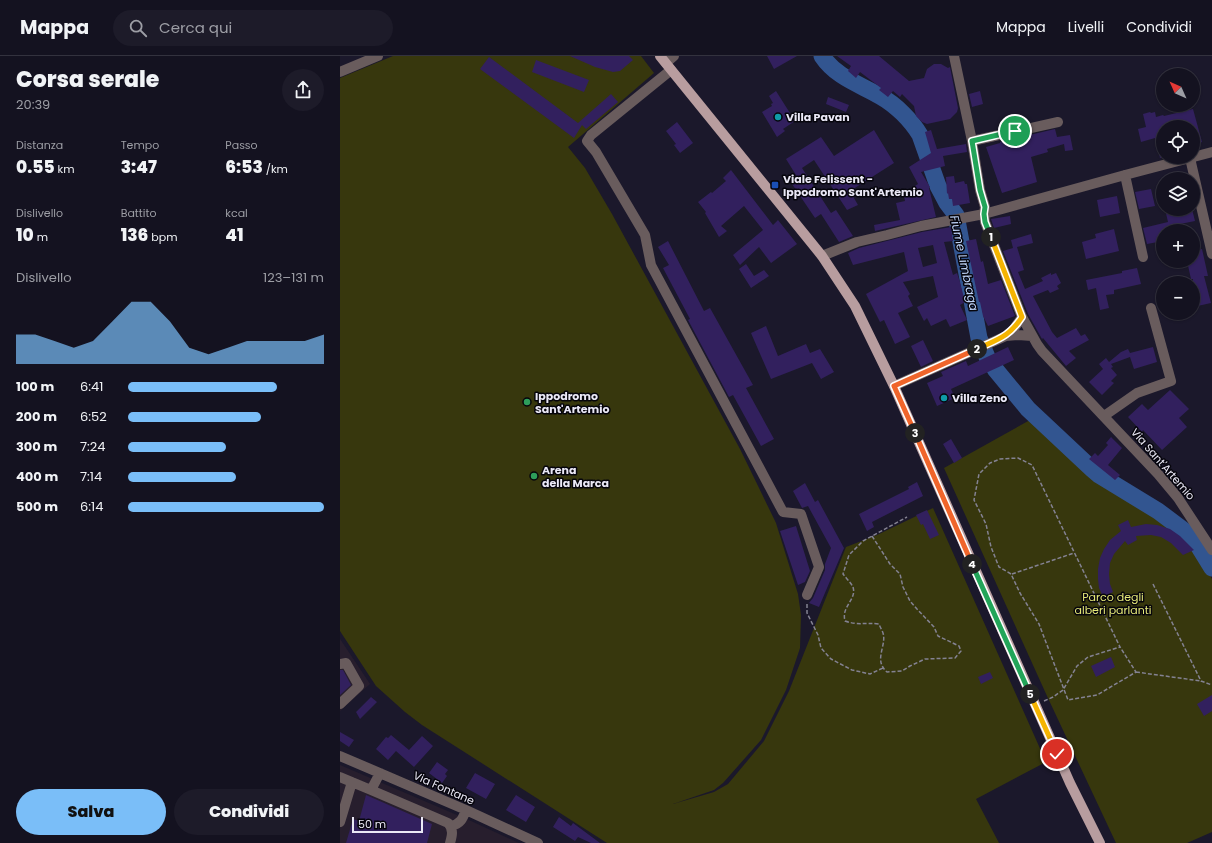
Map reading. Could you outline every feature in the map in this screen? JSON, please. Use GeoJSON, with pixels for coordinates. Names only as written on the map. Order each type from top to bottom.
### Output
{"type":"FeatureCollection","features":[{"type":"Feature","properties":{"kind":"main road"},"geometry":{"type":"LineString","coordinates":[[666,63],[822,256],[855,306],[894,386],[1070,783],[1100,843]]}},
{"type":"Feature","properties":{"kind":"street"},"geometry":{"type":"LineString","coordinates":[[340,72],[378,56]]}},
{"type":"Feature","properties":{"kind":"street"},"geometry":{"type":"LineString","coordinates":[[674,56],[591,135],[587,141],[596,152],[645,235],[651,265],[783,512],[801,514],[819,567],[807,595]]}},
{"type":"Feature","properties":{"kind":"street","name":"Via Sant'Artemio"},"geometry":{"type":"LineString","coordinates":[[954,56],[972,141],[980,190],[985,207],[985,222],[1022,317],[1042,351],[1148,462],[1170,488],[1212,550]]}},
{"type":"Feature","properties":{"kind":"street"},"geometry":{"type":"LineString","coordinates":[[972,141],[1058,122]]}},
{"type":"Feature","properties":{"kind":"street"},"geometry":{"type":"LineString","coordinates":[[1200,155],[1212,152]]}},
{"type":"Feature","properties":{"kind":"street"},"geometry":{"type":"LineString","coordinates":[[822,256],[857,242],[888,236],[921,226],[984,214],[1166,164]]}},
{"type":"Feature","properties":{"kind":"street"},"geometry":{"type":"LineString","coordinates":[[1191,164],[1212,254]]}},
{"type":"Feature","properties":{"kind":"street"},"geometry":{"type":"LineString","coordinates":[[1125,174],[1143,257]]}},
{"type":"Feature","properties":{"kind":"street"},"geometry":{"type":"LineString","coordinates":[[1104,416],[1137,393],[1171,381],[1151,308]]}},
{"type":"Feature","properties":{"kind":"street"},"geometry":{"type":"LineString","coordinates":[[1006,336],[1013,330],[1022,317]]}},
{"type":"Feature","properties":{"kind":"street"},"geometry":{"type":"LineString","coordinates":[[894,386],[1006,336],[1032,336]]}},
{"type":"Feature","properties":{"kind":"street"},"geometry":{"type":"LineString","coordinates":[[340,664],[346,663],[359,686],[340,704]]}},
{"type":"Feature","properties":{"kind":"street","name":"Via Fontane"},"geometry":{"type":"LineString","coordinates":[[340,756],[466,810],[538,843]]}},
{"type":"Feature","properties":{"kind":"street"},"geometry":{"type":"LineString","coordinates":[[371,790],[380,773]]}},
{"type":"Feature","properties":{"kind":"street"},"geometry":{"type":"LineString","coordinates":[[340,777],[448,823],[453,832],[450,843]]}},
{"type":"Feature","properties":{"kind":"street"},"geometry":{"type":"LineString","coordinates":[[340,822],[352,782]]}},
{"type":"Feature","properties":{"kind":"street"},"geometry":{"type":"LineString","coordinates":[[451,826],[462,820],[466,810]]}},
{"type":"Feature","properties":{"kind":"path"},"geometry":{"type":"LineString","coordinates":[[1136,672],[1120,647],[1032,465],[1018,458],[1000,459],[990,463],[979,474],[974,500],[986,524],[991,547],[999,567],[1011,574],[1020,593],[1039,624],[1068,700],[1097,695],[1136,672],[1201,681],[1212,685]]}},
{"type":"Feature","properties":{"kind":"path"},"geometry":{"type":"LineString","coordinates":[[872,536],[890,564],[900,574],[903,587],[910,601],[934,627],[938,636],[959,646],[961,651],[955,658],[925,659],[902,671],[887,672],[883,668],[880,659],[883,634],[879,624],[854,624],[845,621],[843,615],[847,605],[854,595],[853,586],[843,574],[849,555],[863,541],[872,536],[907,517]]}},
{"type":"Feature","properties":{"kind":"path"},"geometry":{"type":"LineString","coordinates":[[1011,574],[1074,553]]}},
{"type":"Feature","properties":{"kind":"path"},"geometry":{"type":"LineString","coordinates":[[1152,584],[1201,681]]}},
{"type":"Feature","properties":{"kind":"path"},"geometry":{"type":"LineString","coordinates":[[807,595],[806,613],[818,635],[821,648],[832,659],[852,670],[870,674],[883,668]]}},
{"type":"Feature","properties":{"kind":"path"},"geometry":{"type":"LineString","coordinates":[[1040,702],[1053,697],[1063,690],[1077,666],[1088,657],[1120,647]]}},
{"type":"Feature","properties":{"kind":"shaded area"},"geometry":{"type":"Polygon","coordinates":[[[340,639],[370,684],[340,711],[340,639]]]}},
{"type":"Feature","properties":{"kind":"shaded area"},"geometry":{"type":"Polygon","coordinates":[[[340,765],[471,821],[519,843],[340,843],[340,765]]]}},
{"type":"Feature","properties":{"kind":"green space","name":"Ippodromo Sant'Artemio"},"geometry":{"type":"Polygon","coordinates":[[[393,56],[641,56],[654,73],[568,147],[585,168],[612,214],[740,449],[776,523],[798,594],[801,615],[800,648],[786,690],[761,740],[723,783],[714,790],[673,804],[714,792],[728,784],[764,741],[789,691],[846,547],[877,535],[933,508],[1046,762],[976,799],[999,843],[607,843],[422,725],[376,686],[340,631],[340,78],[393,56]]]}},
{"type":"Feature","properties":{"kind":"green space","name":"Parco degli alberi parlanti"},"geometry":{"type":"Polygon","coordinates":[[[1030,420],[1050,439],[1096,476],[1162,517],[1180,530],[1190,540],[1212,579],[1212,832],[1187,843],[1116,843],[1047,696],[944,468],[1030,420]]]}},
{"type":"Feature","properties":{"kind":"building"},"geometry":{"type":"Polygon","coordinates":[[[570,56],[629,56],[633,60],[620,71],[613,72],[595,67],[570,56]]]}},
{"type":"Feature","properties":{"kind":"building"},"geometry":{"type":"Polygon","coordinates":[[[767,56],[797,56],[774,69],[767,56]]]}},
{"type":"Feature","properties":{"kind":"building"},"geometry":{"type":"Polygon","coordinates":[[[837,56],[879,56],[909,81],[924,78],[927,69],[934,64],[941,64],[948,68],[950,67],[958,108],[957,112],[950,119],[927,124],[922,122],[916,116],[914,106],[902,94],[900,97],[893,91],[888,97],[879,90],[881,88],[860,72],[856,78],[848,71],[851,66],[837,56]]]}},
{"type":"Feature","properties":{"kind":"building"},"geometry":{"type":"Polygon","coordinates":[[[489,57],[578,123],[611,94],[618,102],[586,129],[582,125],[574,138],[480,69],[489,57]]]}},
{"type":"Feature","properties":{"kind":"building"},"geometry":{"type":"Polygon","coordinates":[[[536,60],[589,80],[584,92],[532,72],[536,60]]]}},
{"type":"Feature","properties":{"kind":"building","name":"Villa Pavan"},"geometry":{"type":"Polygon","coordinates":[[[776,91],[795,121],[783,129],[785,131],[777,137],[762,112],[772,106],[771,104],[773,103],[769,96],[776,91]]]}},
{"type":"Feature","properties":{"kind":"building"},"geometry":{"type":"Polygon","coordinates":[[[980,91],[983,104],[972,107],[969,94],[980,91]]]}},
{"type":"Feature","properties":{"kind":"building"},"geometry":{"type":"Polygon","coordinates":[[[828,97],[849,105],[846,112],[826,104],[828,97]]]}},
{"type":"Feature","properties":{"kind":"building"},"geometry":{"type":"Polygon","coordinates":[[[1155,112],[1156,117],[1181,112],[1194,112],[1196,120],[1156,120],[1156,142],[1155,138],[1141,142],[1138,129],[1146,127],[1143,114],[1155,112]]]}},
{"type":"Feature","properties":{"kind":"building"},"geometry":{"type":"Polygon","coordinates":[[[677,122],[693,143],[680,153],[674,145],[676,144],[666,131],[677,122]]]}},
{"type":"Feature","properties":{"kind":"building"},"geometry":{"type":"Polygon","coordinates":[[[1055,129],[1057,137],[1070,135],[1073,150],[1065,151],[1064,144],[1047,149],[1048,152],[1031,157],[1037,182],[1002,193],[986,147],[1000,142],[1055,129]]]}},
{"type":"Feature","properties":{"kind":"building"},"geometry":{"type":"Polygon","coordinates":[[[874,130],[894,163],[850,191],[858,205],[847,210],[814,160],[802,168],[831,213],[836,210],[853,236],[839,242],[821,214],[815,218],[792,184],[799,180],[786,159],[821,137],[834,156],[874,130]]]}},
{"type":"Feature","properties":{"kind":"building"},"geometry":{"type":"Polygon","coordinates":[[[931,130],[937,149],[966,144],[967,152],[943,156],[945,166],[921,172],[930,187],[936,217],[875,231],[874,225],[900,220],[896,203],[905,201],[904,196],[919,193],[915,186],[918,184],[909,167],[931,153],[925,132],[931,130]]]}},
{"type":"Feature","properties":{"kind":"building"},"geometry":{"type":"Polygon","coordinates":[[[731,170],[773,225],[778,220],[797,244],[771,263],[759,247],[740,265],[733,255],[763,230],[744,206],[721,226],[727,231],[719,237],[705,213],[706,212],[698,202],[726,181],[723,178],[731,170]]]}},
{"type":"Feature","properties":{"kind":"building"},"geometry":{"type":"Polygon","coordinates":[[[954,176],[955,183],[964,181],[965,184],[967,184],[970,203],[953,206],[952,199],[949,199],[948,193],[947,194],[946,177],[954,176]]]}},
{"type":"Feature","properties":{"kind":"building"},"geometry":{"type":"Polygon","coordinates":[[[1151,189],[1155,206],[1139,209],[1135,192],[1151,189]]]}},
{"type":"Feature","properties":{"kind":"building"},"geometry":{"type":"Polygon","coordinates":[[[1117,196],[1120,213],[1100,217],[1097,200],[1117,196]]]}},
{"type":"Feature","properties":{"kind":"building"},"geometry":{"type":"Polygon","coordinates":[[[1010,216],[1011,224],[994,228],[991,219],[1010,216]]]}},
{"type":"Feature","properties":{"kind":"building"},"geometry":{"type":"Polygon","coordinates":[[[1167,216],[1194,216],[1195,221],[1180,224],[1160,224],[1168,222],[1167,216]]]}},
{"type":"Feature","properties":{"kind":"building"},"geometry":{"type":"Polygon","coordinates":[[[1156,225],[1156,242],[1147,244],[1143,228],[1156,225]]]}},
{"type":"Feature","properties":{"kind":"building"},"geometry":{"type":"Polygon","coordinates":[[[951,227],[953,241],[944,242],[953,275],[957,273],[960,282],[965,302],[960,305],[967,320],[950,327],[946,319],[931,326],[927,318],[924,321],[917,307],[938,297],[933,276],[903,282],[910,294],[908,296],[913,306],[898,313],[910,337],[895,344],[884,320],[880,322],[866,294],[908,271],[904,252],[853,265],[848,253],[859,248],[922,232],[951,227]],[[933,245],[918,248],[923,267],[937,263],[933,245]]]}},
{"type":"Feature","properties":{"kind":"building"},"geometry":{"type":"Polygon","coordinates":[[[1114,229],[1119,251],[1086,259],[1082,242],[1096,238],[1095,234],[1114,229]]]}},
{"type":"Feature","properties":{"kind":"building"},"geometry":{"type":"Polygon","coordinates":[[[1031,234],[1033,243],[1017,247],[1024,270],[1018,272],[1025,289],[1043,281],[1041,278],[1051,273],[1051,275],[1056,273],[1061,283],[1057,286],[1059,289],[1050,293],[1048,290],[1033,296],[1052,332],[1057,338],[1076,328],[1081,336],[1085,334],[1089,340],[1069,351],[1076,358],[1066,366],[1043,338],[1042,339],[1028,314],[1003,251],[1013,248],[1011,240],[1031,234]]]}},
{"type":"Feature","properties":{"kind":"building"},"geometry":{"type":"Polygon","coordinates":[[[976,239],[988,284],[1001,280],[1015,316],[988,326],[979,302],[966,241],[976,239]]]}},
{"type":"Feature","properties":{"kind":"building"},"geometry":{"type":"Polygon","coordinates":[[[668,241],[704,311],[710,308],[753,385],[746,388],[774,439],[761,446],[733,395],[729,397],[688,320],[690,319],[663,268],[669,265],[658,247],[668,241]]]}},
{"type":"Feature","properties":{"kind":"building"},"geometry":{"type":"Polygon","coordinates":[[[1200,249],[1202,249],[1208,276],[1204,276],[1211,303],[1200,305],[1200,276],[1190,276],[1189,268],[1200,268],[1200,249]]]}},
{"type":"Feature","properties":{"kind":"building"},"geometry":{"type":"Polygon","coordinates":[[[746,264],[754,276],[764,270],[769,276],[751,288],[739,269],[746,264]]]}},
{"type":"Feature","properties":{"kind":"building"},"geometry":{"type":"Polygon","coordinates":[[[1137,268],[1141,284],[1114,290],[1114,294],[1106,295],[1109,308],[1100,310],[1096,288],[1088,290],[1086,280],[1122,273],[1122,271],[1137,268]]]}},
{"type":"Feature","properties":{"kind":"building"},"geometry":{"type":"Polygon","coordinates":[[[766,326],[778,356],[806,344],[810,353],[820,349],[834,372],[821,379],[812,363],[771,379],[751,333],[766,326]]]}},
{"type":"Feature","properties":{"kind":"building"},"geometry":{"type":"Polygon","coordinates":[[[923,340],[933,361],[921,367],[911,346],[923,340]]]}},
{"type":"Feature","properties":{"kind":"building"},"geometry":{"type":"Polygon","coordinates":[[[1008,347],[1014,360],[951,389],[955,398],[937,406],[927,383],[943,376],[941,372],[966,361],[968,366],[1008,347]]]}},
{"type":"Feature","properties":{"kind":"building"},"geometry":{"type":"Polygon","coordinates":[[[1153,347],[1157,362],[1134,369],[1130,357],[1111,364],[1113,367],[1111,368],[1117,375],[1111,381],[1114,383],[1102,395],[1089,382],[1103,369],[1099,364],[1106,358],[1109,362],[1121,352],[1128,349],[1130,353],[1153,347]]]}},
{"type":"Feature","properties":{"kind":"building"},"geometry":{"type":"Polygon","coordinates":[[[1170,390],[1189,409],[1179,418],[1187,427],[1162,450],[1128,417],[1142,404],[1148,410],[1170,390]]]}},
{"type":"Feature","properties":{"kind":"building"},"geometry":{"type":"Polygon","coordinates":[[[1111,437],[1122,448],[1108,465],[1120,475],[1115,480],[1089,459],[1095,453],[1098,456],[1108,445],[1106,443],[1111,437]]]}},
{"type":"Feature","properties":{"kind":"building"},"geometry":{"type":"Polygon","coordinates":[[[951,439],[962,458],[954,463],[943,444],[951,439]]]}},
{"type":"Feature","properties":{"kind":"building"},"geometry":{"type":"Polygon","coordinates":[[[917,482],[923,496],[872,522],[874,527],[867,531],[859,514],[909,489],[908,487],[917,482]]]}},
{"type":"Feature","properties":{"kind":"building"},"geometry":{"type":"Polygon","coordinates":[[[805,483],[815,502],[818,500],[844,548],[819,607],[809,603],[813,598],[825,570],[825,564],[831,548],[808,506],[802,508],[793,491],[805,483]]]}},
{"type":"Feature","properties":{"kind":"building"},"geometry":{"type":"Polygon","coordinates":[[[927,510],[939,535],[930,539],[923,524],[921,525],[916,515],[927,510]]]}},
{"type":"Feature","properties":{"kind":"building"},"geometry":{"type":"Polygon","coordinates":[[[1128,520],[1131,527],[1146,524],[1157,525],[1170,529],[1180,536],[1194,550],[1183,555],[1171,543],[1161,537],[1151,535],[1136,536],[1137,540],[1128,545],[1125,541],[1114,554],[1110,563],[1110,584],[1113,592],[1103,597],[1099,588],[1098,579],[1100,558],[1110,540],[1121,531],[1118,525],[1128,520]]]}},
{"type":"Feature","properties":{"kind":"building"},"geometry":{"type":"Polygon","coordinates":[[[796,526],[810,571],[805,582],[798,585],[780,531],[796,526]]]}},
{"type":"Feature","properties":{"kind":"building"},"geometry":{"type":"Polygon","coordinates":[[[1111,657],[1115,667],[1096,677],[1091,666],[1111,657]]]}},
{"type":"Feature","properties":{"kind":"building"},"geometry":{"type":"Polygon","coordinates":[[[340,670],[343,670],[351,685],[340,695],[340,670]]]}},
{"type":"Feature","properties":{"kind":"building"},"geometry":{"type":"Polygon","coordinates":[[[990,672],[993,678],[981,684],[978,677],[990,672]]]}},
{"type":"Feature","properties":{"kind":"building"},"geometry":{"type":"Polygon","coordinates":[[[1212,695],[1212,711],[1204,716],[1197,704],[1212,695]]]}},
{"type":"Feature","properties":{"kind":"building"},"geometry":{"type":"Polygon","coordinates":[[[371,697],[377,702],[360,719],[356,712],[371,697]]]}},
{"type":"Feature","properties":{"kind":"building"},"geometry":{"type":"Polygon","coordinates":[[[340,732],[354,740],[349,747],[340,741],[340,732]]]}},
{"type":"Feature","properties":{"kind":"building"},"geometry":{"type":"Polygon","coordinates":[[[391,735],[409,750],[422,736],[433,746],[414,767],[396,751],[388,760],[376,749],[386,737],[388,738],[391,735]]]}},
{"type":"Feature","properties":{"kind":"building"},"geometry":{"type":"Polygon","coordinates":[[[437,762],[448,770],[445,774],[447,776],[442,783],[429,773],[437,762]]]}},
{"type":"Feature","properties":{"kind":"building"},"geometry":{"type":"Polygon","coordinates":[[[475,773],[495,784],[486,799],[466,788],[475,773]]]}},
{"type":"Feature","properties":{"kind":"building"},"geometry":{"type":"Polygon","coordinates":[[[366,795],[432,824],[427,843],[346,843],[353,819],[359,821],[366,795]]]}},
{"type":"Feature","properties":{"kind":"building"},"geometry":{"type":"Polygon","coordinates":[[[516,795],[535,807],[526,822],[506,810],[516,795]]]}},
{"type":"Feature","properties":{"kind":"building"},"geometry":{"type":"Polygon","coordinates":[[[559,817],[571,826],[573,823],[600,843],[591,843],[578,837],[575,841],[553,827],[559,817]]]}},
{"type":"Feature","properties":{"kind":"waterway","name":"Fiume Limbraga"},"geometry":{"type":"LineString","coordinates":[[822,56],[841,75],[880,96],[897,108],[908,118],[920,135],[938,186],[947,203],[956,215],[979,338],[987,357]]}},
{"type":"Feature","properties":{"kind":"waterway","name":"Fiume Limbraga"},"geometry":{"type":"LineString","coordinates":[[995,369],[1028,409],[1099,475],[1158,511],[1186,532],[1196,542],[1212,568]]}},
{"type":"Feature","properties":{"kind":"place","name":"Villa Pavan"},"geometry":{"type":"Point","coordinates":[778,117]}},
{"type":"Feature","properties":{"kind":"place","name":"Viale Felissent - Ippodromo Sant'Artemio"},"geometry":{"type":"Point","coordinates":[775,185]}},
{"type":"Feature","properties":{"kind":"place","name":"Villa Zeno"},"geometry":{"type":"Point","coordinates":[944,398]}},
{"type":"Feature","properties":{"kind":"place","name":"Ippodromo Sant'Artemio"},"geometry":{"type":"Point","coordinates":[527,402]}},
{"type":"Feature","properties":{"kind":"place","name":"Arena della Marca"},"geometry":{"type":"Point","coordinates":[534,476]}},
{"type":"Feature","properties":{"kind":"route"},"geometry":{"type":"LineString","coordinates":[[1015,131],[972,141],[980,190],[985,207],[985,222],[1022,317],[1013,330],[1006,336],[894,386],[1057,754]]}}]}
